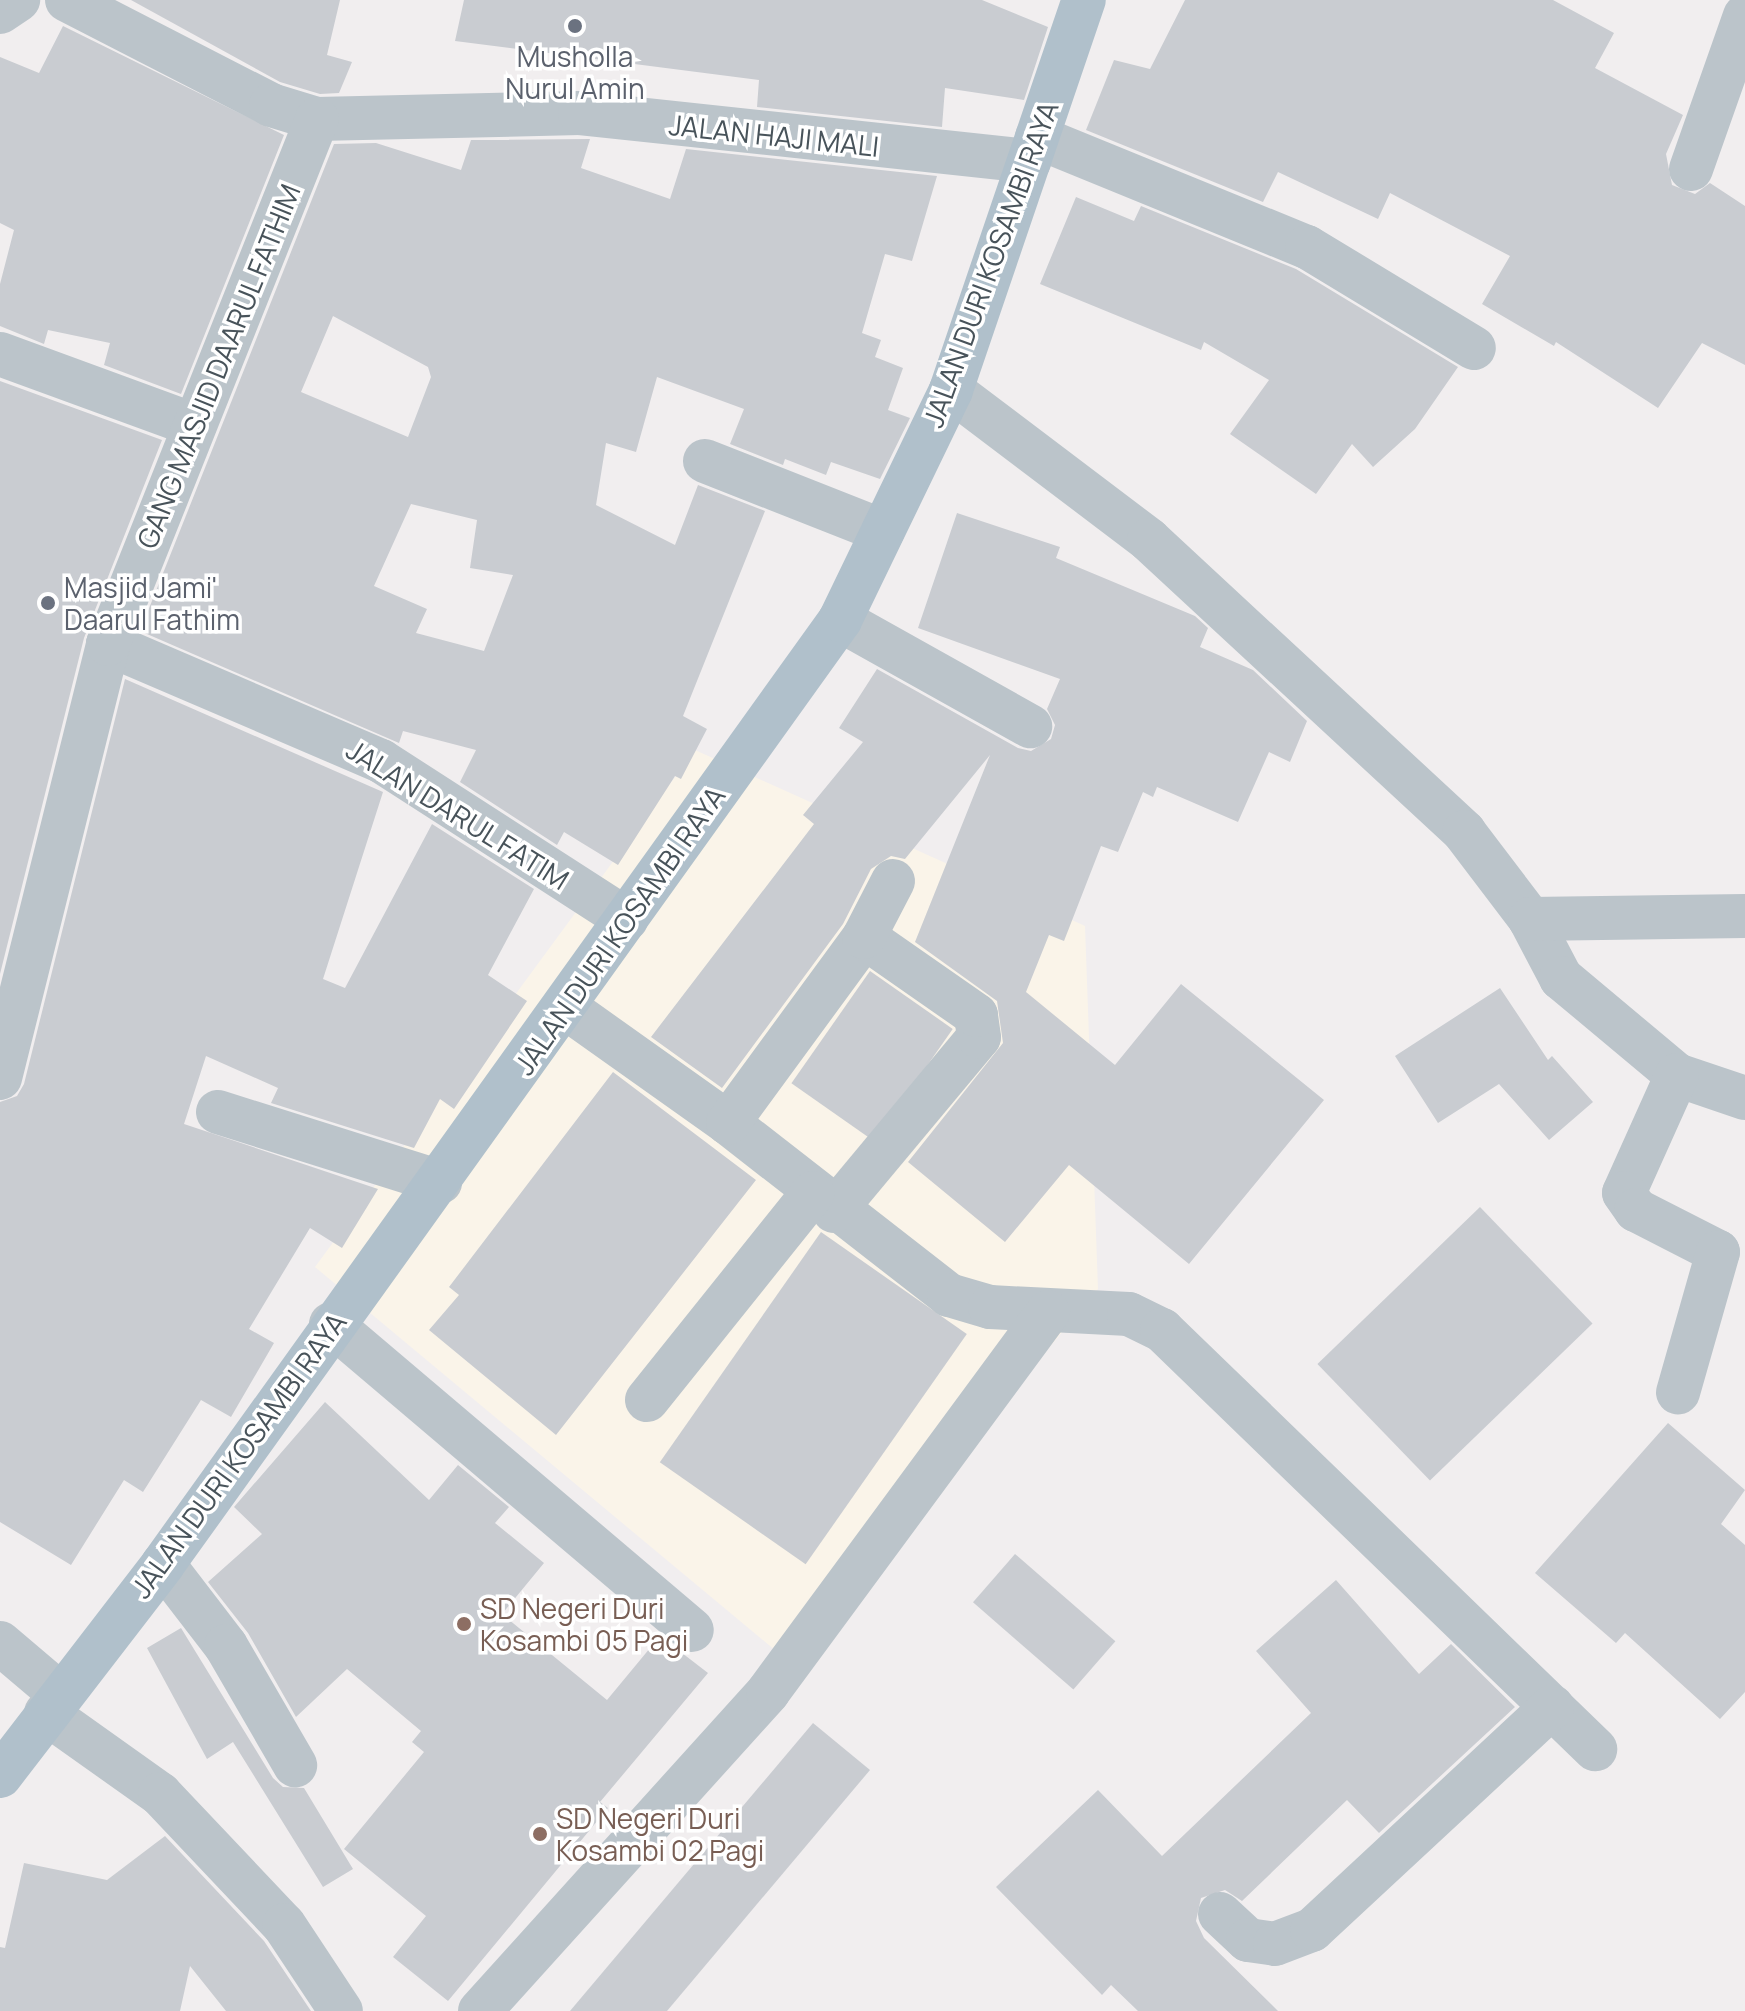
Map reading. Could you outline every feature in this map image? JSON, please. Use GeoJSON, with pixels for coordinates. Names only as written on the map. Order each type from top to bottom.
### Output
{"type":"FeatureCollection","features":[{"type":"Feature","properties":{"kind":"main road","name":"JALAN DURI KOSAMBI RAYA"},"geometry":{"type":"LineString","coordinates":[[0,1776],[163,1564],[331,1324],[440,1182],[840,620],[951,390],[1084,0]]}},
{"type":"Feature","properties":{"kind":"street"},"geometry":{"type":"LineString","coordinates":[[0,12],[18,0]]}},
{"type":"Feature","properties":{"kind":"street","name":"JALAN HAJI MALI"},"geometry":{"type":"LineString","coordinates":[[67,0],[271,105],[317,119],[580,113],[1033,149],[1307,247],[1474,348]]}},
{"type":"Feature","properties":{"kind":"street"},"geometry":{"type":"LineString","coordinates":[[1691,169],[1745,16]]}},
{"type":"Feature","properties":{"kind":"street","name":"GANG MASJID DAARUL FATHIM"},"geometry":{"type":"LineString","coordinates":[[0,1078],[108,644],[317,119]]}},
{"type":"Feature","properties":{"kind":"street"},"geometry":{"type":"LineString","coordinates":[[0,354],[194,425]]}},
{"type":"Feature","properties":{"kind":"street"},"geometry":{"type":"LineString","coordinates":[[951,390],[1149,540],[1464,832],[1530,919],[1561,978],[1677,1075],[1745,1098]]}},
{"type":"Feature","properties":{"kind":"street"},"geometry":{"type":"LineString","coordinates":[[705,461],[883,531]]}},
{"type":"Feature","properties":{"kind":"street"},"geometry":{"type":"LineString","coordinates":[[840,620],[1030,726]]}},
{"type":"Feature","properties":{"kind":"street","name":"JALAN DARUL FATIM"},"geometry":{"type":"LineString","coordinates":[[108,644],[381,761],[626,919]]}},
{"type":"Feature","properties":{"kind":"street"},"geometry":{"type":"LineString","coordinates":[[728,1123],[864,937],[893,881]]}},
{"type":"Feature","properties":{"kind":"street"},"geometry":{"type":"LineString","coordinates":[[1530,919],[1745,916]]}},
{"type":"Feature","properties":{"kind":"street"},"geometry":{"type":"LineString","coordinates":[[647,1400],[823,1202],[979,1037],[981,1024],[864,937]]}},
{"type":"Feature","properties":{"kind":"street"},"geometry":{"type":"LineString","coordinates":[[565,1007],[728,1123],[823,1202],[949,1295],[1048,1312],[1129,1314],[1162,1330],[1595,1749]]}},
{"type":"Feature","properties":{"kind":"street"},"geometry":{"type":"LineString","coordinates":[[1677,1075],[1624,1193],[1636,1210],[1718,1252],[1678,1392]]}},
{"type":"Feature","properties":{"kind":"street"},"geometry":{"type":"LineString","coordinates":[[218,1112],[440,1182]]}},
{"type":"Feature","properties":{"kind":"street"},"geometry":{"type":"LineString","coordinates":[[480,2011],[768,1692],[1048,1312]]}},
{"type":"Feature","properties":{"kind":"street"},"geometry":{"type":"LineString","coordinates":[[331,1324],[692,1630]]}},
{"type":"Feature","properties":{"kind":"street"},"geometry":{"type":"LineString","coordinates":[[163,1564],[226,1646],[295,1765]]}},
{"type":"Feature","properties":{"kind":"street"},"geometry":{"type":"LineString","coordinates":[[0,1643],[54,1704],[160,1794],[284,1925],[341,2011]]}},
{"type":"Feature","properties":{"kind":"street"},"geometry":{"type":"LineString","coordinates":[[1220,1914],[1248,1940],[1275,1944],[1312,1930],[1552,1707]]}},
{"type":"Feature","properties":{"kind":"shaded area"},"geometry":{"type":"Polygon","coordinates":[[[695,750],[1085,926],[1098,1289],[788,1661],[315,1267],[695,750]]]}},
{"type":"Feature","properties":{"kind":"building"},"geometry":{"type":"Polygon","coordinates":[[[131,0],[340,0],[327,55],[352,62],[339,93],[320,94],[280,82],[131,0]]]}},
{"type":"Feature","properties":{"kind":"building"},"geometry":{"type":"Polygon","coordinates":[[[464,0],[982,0],[1048,27],[1024,100],[945,88],[942,127],[757,107],[759,80],[455,41],[464,0]]]}},
{"type":"Feature","properties":{"kind":"building"},"geometry":{"type":"Polygon","coordinates":[[[1185,0],[1553,0],[1614,33],[1595,68],[1683,115],[1666,154],[1672,185],[1695,194],[1710,183],[1745,206],[1745,365],[1702,343],[1658,408],[1556,342],[1554,346],[1482,304],[1510,256],[1390,193],[1378,219],[1278,172],[1263,202],[1086,130],[1114,60],[1150,69],[1185,0]]]}},
{"type":"Feature","properties":{"kind":"building"},"geometry":{"type":"Polygon","coordinates":[[[63,26],[284,135],[181,394],[104,365],[110,343],[48,330],[44,344],[0,326],[0,284],[14,230],[0,223],[0,57],[39,73],[63,26]]]}},
{"type":"Feature","properties":{"kind":"building"},"geometry":{"type":"Polygon","coordinates":[[[590,139],[581,168],[670,199],[686,149],[937,176],[912,261],[885,254],[862,333],[881,340],[875,357],[903,368],[888,410],[910,418],[880,479],[831,462],[826,475],[785,459],[783,465],[730,444],[744,409],[657,377],[636,452],[606,443],[596,505],[675,545],[698,485],[765,511],[683,716],[707,729],[681,779],[675,776],[618,865],[564,832],[557,845],[460,782],[476,750],[403,731],[399,743],[140,631],[334,144],[376,143],[461,170],[471,140],[590,139]],[[333,316],[301,392],[408,437],[431,377],[428,367],[333,316]],[[411,504],[374,586],[427,609],[416,633],[484,651],[513,575],[470,568],[477,520],[411,504]]]}},
{"type":"Feature","properties":{"kind":"building"},"geometry":{"type":"Polygon","coordinates":[[[1076,197],[1134,221],[1141,206],[1296,269],[1458,367],[1415,429],[1373,467],[1352,444],[1316,494],[1230,434],[1269,380],[1204,342],[1201,350],[1040,284],[1076,197]]]}},
{"type":"Feature","properties":{"kind":"building"},"geometry":{"type":"Polygon","coordinates":[[[0,381],[162,440],[84,638],[0,974],[0,381]]]}},
{"type":"Feature","properties":{"kind":"building"},"geometry":{"type":"Polygon","coordinates":[[[957,513],[1060,547],[1056,558],[1195,616],[1208,628],[1200,647],[1253,670],[1307,721],[1290,762],[1269,752],[1238,822],[1157,787],[1153,797],[1143,792],[1118,852],[1101,846],[1064,941],[1049,935],[1026,992],[1115,1065],[1181,984],[1324,1100],[1189,1264],[1069,1165],[1005,1242],[908,1162],[1003,1043],[997,1001],[915,942],[990,755],[905,859],[891,856],[871,869],[843,924],[722,1088],[651,1037],[814,824],[803,815],[863,742],[839,728],[877,669],[1018,748],[1031,751],[1051,739],[1055,725],[1047,709],[1060,679],[918,628],[957,513]]]}},
{"type":"Feature","properties":{"kind":"building"},"geometry":{"type":"Polygon","coordinates":[[[125,679],[383,792],[323,979],[345,988],[432,824],[534,889],[488,975],[527,1001],[454,1109],[440,1099],[414,1148],[271,1103],[278,1088],[206,1056],[184,1124],[378,1189],[342,1248],[310,1228],[249,1329],[274,1343],[231,1417],[201,1400],[143,1492],[124,1480],[71,1565],[0,1522],[0,1102],[17,1096],[24,1084],[125,679]]]}},
{"type":"Feature","properties":{"kind":"building"},"geometry":{"type":"Polygon","coordinates":[[[870,971],[953,1029],[874,1141],[791,1083],[870,971]]]}},
{"type":"Feature","properties":{"kind":"building"},"geometry":{"type":"Polygon","coordinates":[[[1500,988],[1548,1060],[1552,1056],[1593,1102],[1549,1140],[1499,1084],[1438,1123],[1395,1056],[1500,988]]]}},
{"type":"Feature","properties":{"kind":"building"},"geometry":{"type":"Polygon","coordinates":[[[613,1072],[756,1180],[556,1435],[429,1330],[459,1295],[449,1287],[613,1072]]]}},
{"type":"Feature","properties":{"kind":"building"},"geometry":{"type":"Polygon","coordinates":[[[1480,1207],[1593,1324],[1430,1481],[1317,1364],[1480,1207]]]}},
{"type":"Feature","properties":{"kind":"building"},"geometry":{"type":"Polygon","coordinates":[[[821,1232],[967,1334],[806,1564],[660,1462],[821,1232]]]}},
{"type":"Feature","properties":{"kind":"building"},"geometry":{"type":"Polygon","coordinates":[[[325,1402],[429,1500],[458,1465],[509,1507],[495,1523],[544,1563],[502,1614],[607,1700],[660,1636],[708,1673],[600,1802],[608,1808],[448,2001],[393,1957],[426,1916],[344,1849],[424,1752],[412,1742],[421,1731],[347,1669],[296,1717],[248,1633],[208,1582],[262,1534],[234,1507],[325,1402]]]}},
{"type":"Feature","properties":{"kind":"building"},"geometry":{"type":"Polygon","coordinates":[[[1668,1423],[1745,1490],[1721,1524],[1745,1545],[1745,1692],[1720,1719],[1625,1633],[1616,1643],[1535,1573],[1668,1423]]]}},
{"type":"Feature","properties":{"kind":"building"},"geometry":{"type":"Polygon","coordinates":[[[1015,1554],[1115,1641],[1073,1690],[973,1602],[1015,1554]]]}},
{"type":"Feature","properties":{"kind":"building"},"geometry":{"type":"Polygon","coordinates":[[[1336,1580],[1419,1674],[1451,1644],[1515,1707],[1379,1833],[1347,1800],[1242,1901],[1225,1890],[1201,1898],[1196,1921],[1204,1938],[1278,2011],[1138,2011],[1111,1985],[1102,1995],[996,1887],[1098,1790],[1162,1856],[1311,1713],[1256,1651],[1336,1580]]]}},
{"type":"Feature","properties":{"kind":"building"},"geometry":{"type":"Polygon","coordinates":[[[181,1628],[273,1778],[283,1787],[304,1788],[353,1869],[323,1887],[233,1742],[207,1759],[147,1648],[181,1628]]]}},
{"type":"Feature","properties":{"kind":"building"},"geometry":{"type":"Polygon","coordinates":[[[813,1723],[870,1770],[667,2011],[570,2011],[813,1723]]]}},
{"type":"Feature","properties":{"kind":"building"},"geometry":{"type":"Polygon","coordinates":[[[165,1836],[264,1941],[311,2011],[226,2011],[190,1966],[180,2011],[0,2011],[0,1947],[5,1948],[24,1863],[107,1880],[165,1836]]]}},
{"type":"Feature","properties":{"kind":"place","name":"Musholla Nurul Amin"},"geometry":{"type":"Point","coordinates":[575,26]}},
{"type":"Feature","properties":{"kind":"place","name":"Masjid Jami' Daarul Fathim"},"geometry":{"type":"Point","coordinates":[48,603]}},
{"type":"Feature","properties":{"kind":"place","name":"SD Negeri Duri Kosambi 05 Pagi"},"geometry":{"type":"Point","coordinates":[464,1624]}},
{"type":"Feature","properties":{"kind":"place","name":"SD Negeri Duri Kosambi 02 Pagi"},"geometry":{"type":"Point","coordinates":[540,1834]}}]}
